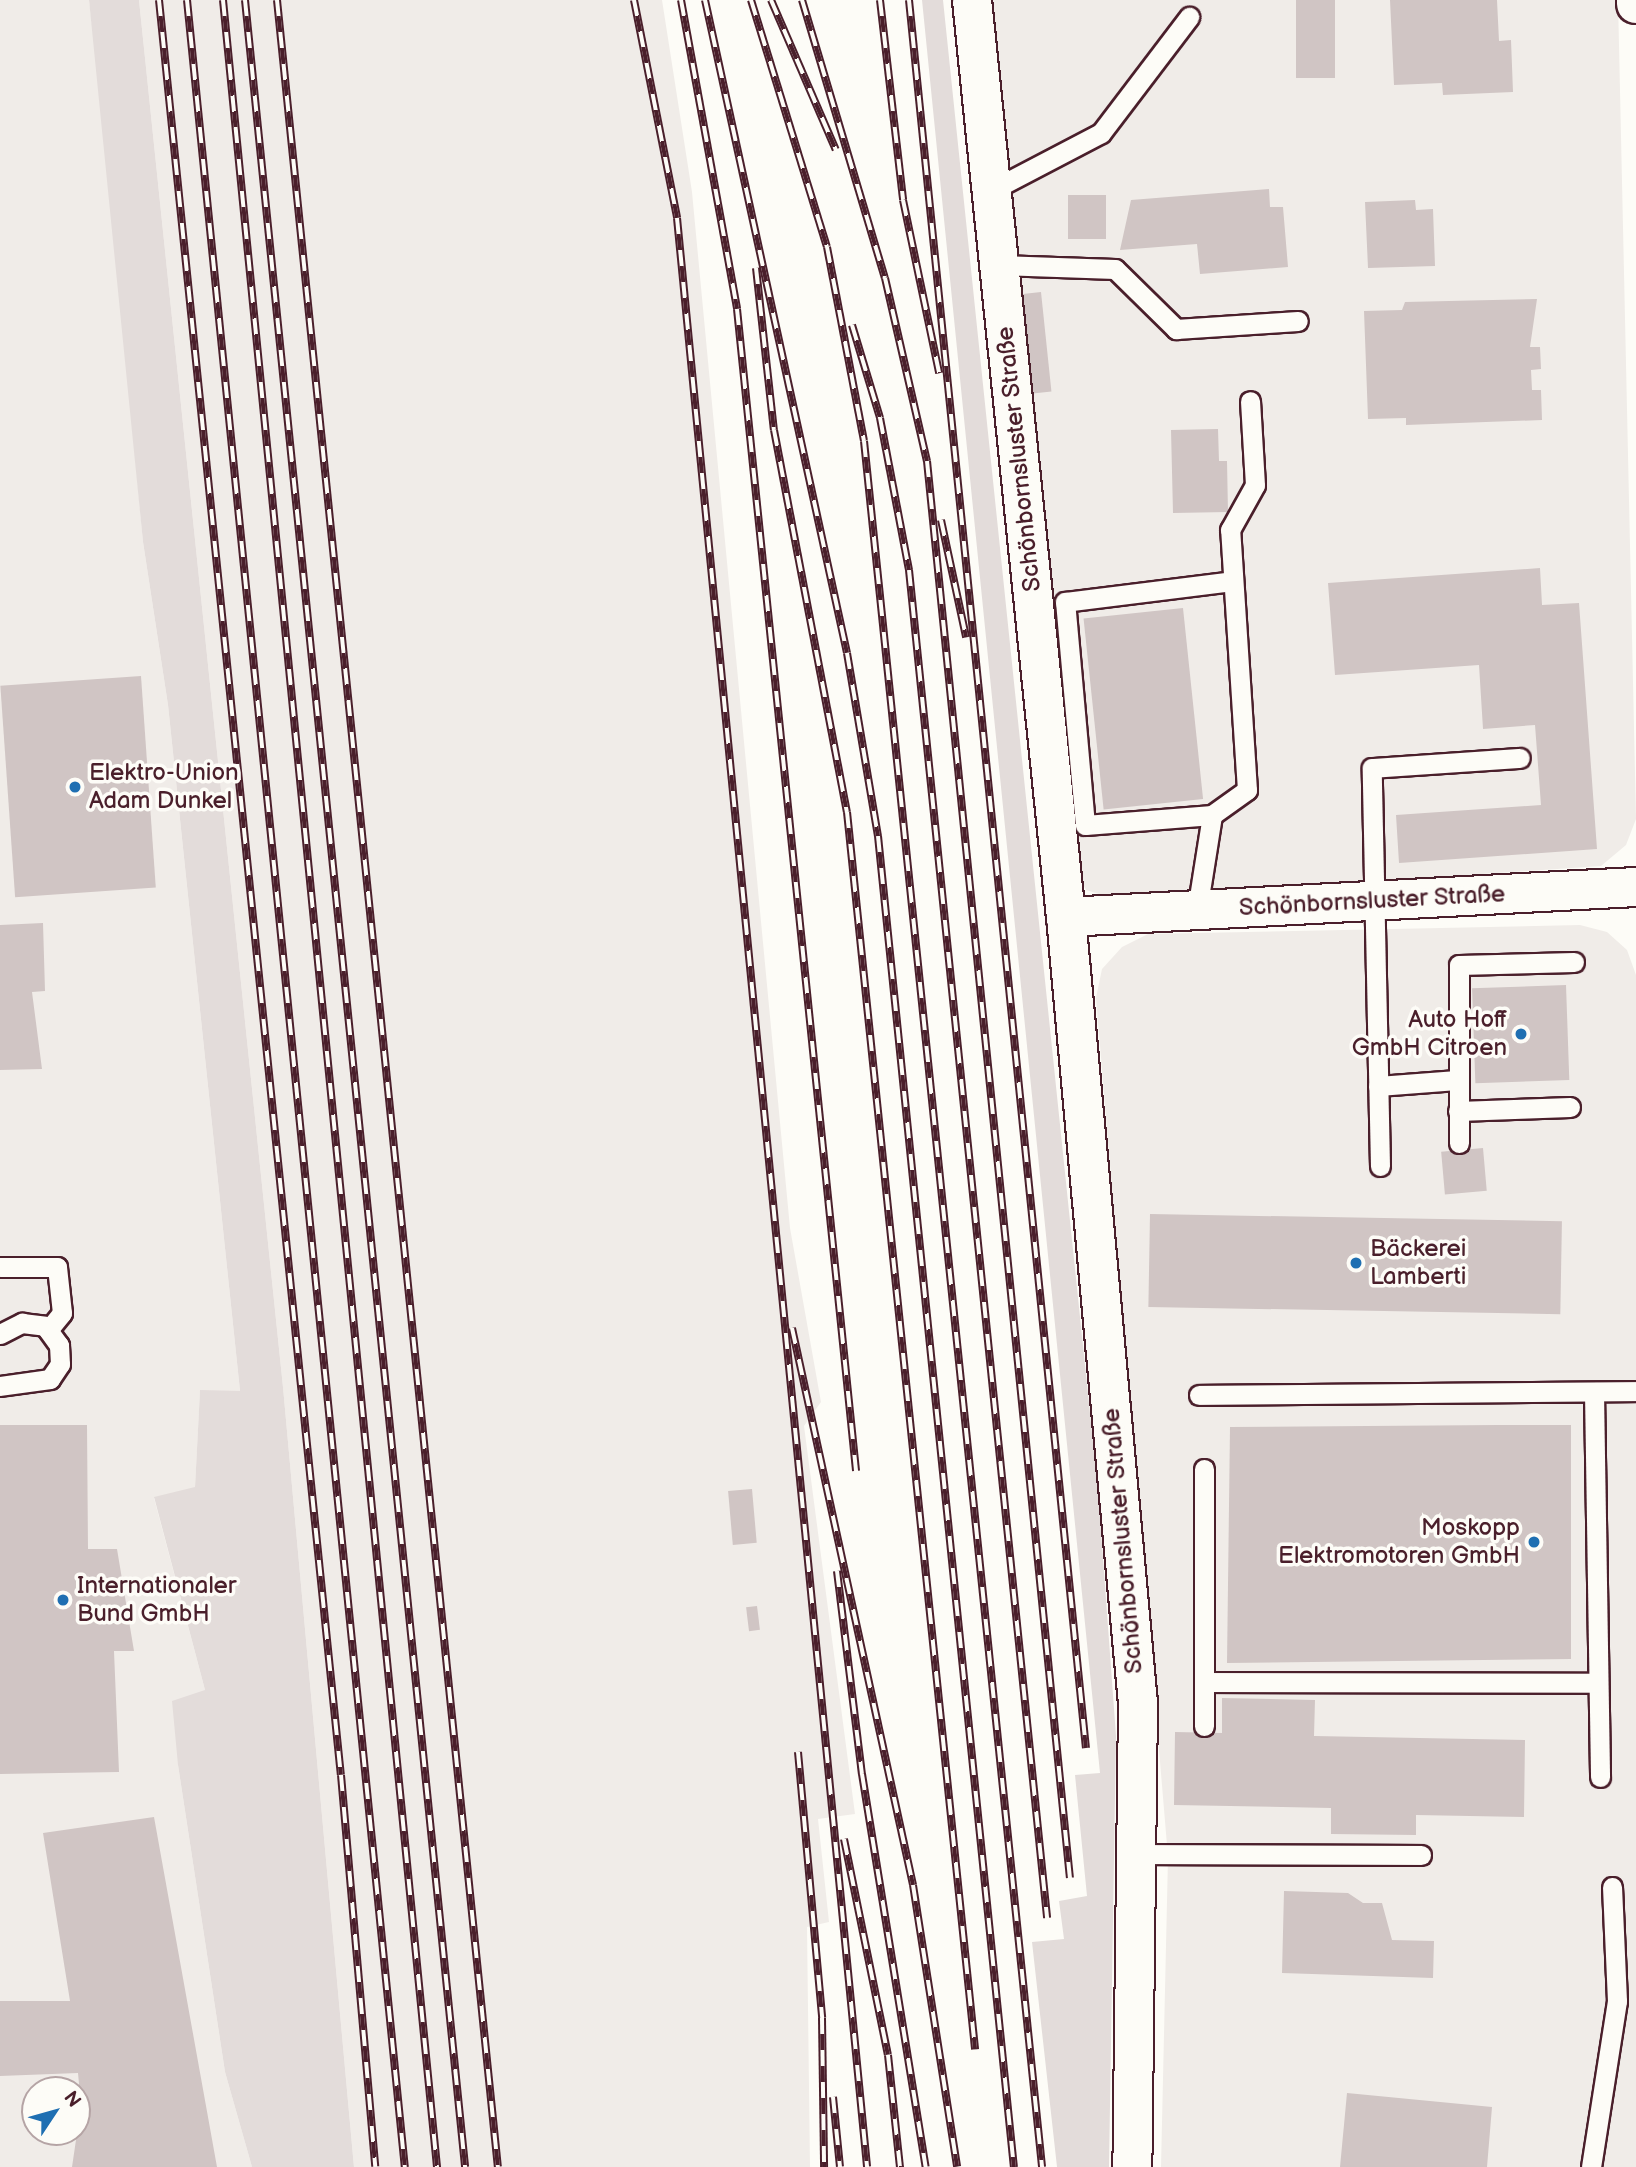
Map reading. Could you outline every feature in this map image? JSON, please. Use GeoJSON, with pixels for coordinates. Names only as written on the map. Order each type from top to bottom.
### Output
{"type":"FeatureCollection","features":[{"type":"Feature","properties":{"kind":"street","name":"Schönbornsluster Straße"},"geometry":{"type":"LineString","coordinates":[[972,0],[1066,917],[1138,1703],[1132,2167]]}},
{"type":"Feature","properties":{"kind":"street","name":"Schönbornsluster Straße"},"geometry":{"type":"LineString","coordinates":[[1066,917],[1636,887]]}},
{"type":"Feature","properties":{"kind":"lane"},"geometry":{"type":"LineString","coordinates":[[992,190],[1101,133],[1189,17]]}},
{"type":"Feature","properties":{"kind":"lane"},"geometry":{"type":"LineString","coordinates":[[999,265],[1115,269],[1176,329],[1298,321]]}},
{"type":"Feature","properties":{"kind":"lane"},"geometry":{"type":"LineString","coordinates":[[1233,581],[1065,602],[1085,825],[1212,815],[1247,790],[1230,530],[1255,485],[1250,401]]}},
{"type":"Feature","properties":{"kind":"lane"},"geometry":{"type":"LineString","coordinates":[[1380,1166],[1370,901],[1371,768],[1520,758]]}},
{"type":"Feature","properties":{"kind":"lane"},"geometry":{"type":"LineString","coordinates":[[1197,910],[1212,815]]}},
{"type":"Feature","properties":{"kind":"lane"},"geometry":{"type":"LineString","coordinates":[[1459,1143],[1459,965],[1574,962]]}},
{"type":"Feature","properties":{"kind":"lane"},"geometry":{"type":"LineString","coordinates":[[1378,1086],[1457,1080]]}},
{"type":"Feature","properties":{"kind":"lane"},"geometry":{"type":"LineString","coordinates":[[1458,1111],[1570,1107]]}},
{"type":"Feature","properties":{"kind":"lane"},"geometry":{"type":"LineString","coordinates":[[0,1267],[57,1266],[62,1313],[48,1330]]}},
{"type":"Feature","properties":{"kind":"lane"},"geometry":{"type":"LineString","coordinates":[[0,1334],[22,1323],[48,1330]]}},
{"type":"Feature","properties":{"kind":"lane"},"geometry":{"type":"LineString","coordinates":[[0,1386],[50,1379],[61,1364],[48,1330]]}},
{"type":"Feature","properties":{"kind":"lane"},"geometry":{"type":"LineString","coordinates":[[1199,1395],[1636,1391]]}},
{"type":"Feature","properties":{"kind":"lane"},"geometry":{"type":"LineString","coordinates":[[1594,1392],[1600,1777]]}},
{"type":"Feature","properties":{"kind":"lane"},"geometry":{"type":"LineString","coordinates":[[1204,1469],[1204,1726]]}},
{"type":"Feature","properties":{"kind":"lane"},"geometry":{"type":"LineString","coordinates":[[1205,1682],[1598,1683]]}},
{"type":"Feature","properties":{"kind":"lane"},"geometry":{"type":"LineString","coordinates":[[1136,1854],[1421,1855]]}},
{"type":"Feature","properties":{"kind":"lane"},"geometry":{"type":"LineString","coordinates":[[1591,2167],[1617,2001],[1612,1887]]}},
{"type":"Feature","properties":{"kind":"shaded area"},"geometry":{"type":"Polygon","coordinates":[[[0,0],[89,0],[105,131],[143,542],[168,705],[240,1391],[200,1391],[195,1488],[154,1498],[205,1690],[178,1765],[225,2072],[252,2167],[0,2167],[0,0]]]}},
{"type":"Feature","properties":{"kind":"shaded area"},"geometry":{"type":"Polygon","coordinates":[[[89,0],[139,0],[283,1387],[354,2167],[252,2167],[225,2072],[178,1765],[172,1701],[205,1690],[154,1497],[195,1487],[200,1390],[240,1391],[168,705],[143,542],[89,0]]]}},
{"type":"Feature","properties":{"kind":"shaded area"},"geometry":{"type":"Polygon","coordinates":[[[139,0],[662,0],[692,192],[790,1228],[821,1402],[804,1426],[855,1814],[818,1819],[829,1922],[807,1927],[810,2167],[354,2167],[283,1387],[139,0]]]}},
{"type":"Feature","properties":{"kind":"shaded area"},"geometry":{"type":"Polygon","coordinates":[[[922,0],[943,0],[1098,1490],[1116,1736],[1109,2167],[1057,2167],[1032,1942],[1064,1939],[1059,1901],[1087,1896],[1075,1775],[1100,1773],[922,0]]]}},
{"type":"Feature","properties":{"kind":"shaded area"},"geometry":{"type":"Polygon","coordinates":[[[982,0],[1618,0],[1636,819],[1626,845],[1601,866],[1115,899],[1086,890],[1074,866],[982,0]]]}},
{"type":"Feature","properties":{"kind":"shaded area"},"geometry":{"type":"Polygon","coordinates":[[[1580,925],[1607,932],[1627,950],[1636,975],[1636,2167],[1161,2167],[1168,1857],[1096,998],[1102,969],[1122,947],[1148,934],[1580,925]]]}},
{"type":"Feature","properties":{"kind":"building"},"geometry":{"type":"Polygon","coordinates":[[[1296,0],[1335,0],[1335,78],[1296,78],[1296,0]]]}},
{"type":"Feature","properties":{"kind":"building"},"geometry":{"type":"Polygon","coordinates":[[[1390,0],[1497,0],[1499,41],[1511,40],[1513,92],[1443,95],[1442,83],[1394,85],[1390,0]]]}},
{"type":"Feature","properties":{"kind":"building"},"geometry":{"type":"Polygon","coordinates":[[[1269,189],[1270,207],[1283,207],[1288,267],[1200,274],[1197,244],[1120,250],[1131,200],[1269,189]]]}},
{"type":"Feature","properties":{"kind":"building"},"geometry":{"type":"Polygon","coordinates":[[[1068,195],[1106,195],[1106,239],[1068,239],[1068,195]]]}},
{"type":"Feature","properties":{"kind":"building"},"geometry":{"type":"Polygon","coordinates":[[[1415,200],[1416,210],[1433,209],[1435,266],[1368,268],[1365,202],[1415,200]]]}},
{"type":"Feature","properties":{"kind":"building"},"geometry":{"type":"Polygon","coordinates":[[[1041,292],[1051,391],[1024,394],[1013,295],[1041,292]]]}},
{"type":"Feature","properties":{"kind":"building"},"geometry":{"type":"Polygon","coordinates":[[[1537,299],[1530,347],[1540,347],[1541,369],[1531,370],[1532,390],[1541,390],[1542,420],[1406,425],[1406,418],[1368,419],[1364,311],[1402,310],[1405,302],[1537,299]]]}},
{"type":"Feature","properties":{"kind":"building"},"geometry":{"type":"Polygon","coordinates":[[[1218,429],[1219,461],[1227,461],[1228,512],[1173,513],[1171,430],[1218,429]]]}},
{"type":"Feature","properties":{"kind":"building"},"geometry":{"type":"Polygon","coordinates":[[[1540,568],[1542,605],[1579,603],[1597,849],[1399,863],[1396,815],[1541,805],[1535,725],[1483,729],[1479,665],[1335,675],[1328,583],[1540,568]]]}},
{"type":"Feature","properties":{"kind":"building"},"geometry":{"type":"Polygon","coordinates":[[[1183,608],[1203,799],[1104,809],[1084,618],[1183,608]]]}},
{"type":"Feature","properties":{"kind":"building","name":"Elektro-Union Adam Dunkel"},"geometry":{"type":"Polygon","coordinates":[[[141,676],[156,887],[15,897],[0,686],[141,676]]]}},
{"type":"Feature","properties":{"kind":"building"},"geometry":{"type":"Polygon","coordinates":[[[43,923],[45,991],[32,992],[42,1069],[0,1070],[0,925],[43,923]]]}},
{"type":"Feature","properties":{"kind":"building","name":"Auto Hoff GmbH Citroen"},"geometry":{"type":"Polygon","coordinates":[[[1566,985],[1569,1080],[1475,1083],[1472,988],[1566,985]]]}},
{"type":"Feature","properties":{"kind":"building"},"geometry":{"type":"Polygon","coordinates":[[[1483,1148],[1487,1191],[1445,1194],[1441,1152],[1483,1148]]]}},
{"type":"Feature","properties":{"kind":"building","name":"Bäckerei Lamberti"},"geometry":{"type":"Polygon","coordinates":[[[1150,1214],[1562,1221],[1560,1314],[1148,1307],[1150,1214]]]}},
{"type":"Feature","properties":{"kind":"building","name":"Internationaler Bund GmbH"},"geometry":{"type":"Polygon","coordinates":[[[0,1425],[87,1425],[88,1549],[117,1549],[134,1651],[114,1651],[119,1772],[0,1774],[0,1425]]]}},
{"type":"Feature","properties":{"kind":"building"},"geometry":{"type":"Polygon","coordinates":[[[1571,1425],[1571,1659],[1227,1663],[1230,1427],[1571,1425]]]}},
{"type":"Feature","properties":{"kind":"building"},"geometry":{"type":"Polygon","coordinates":[[[752,1489],[757,1543],[733,1545],[728,1491],[752,1489]]]}},
{"type":"Feature","properties":{"kind":"building"},"geometry":{"type":"Polygon","coordinates":[[[757,1606],[760,1630],[749,1631],[746,1607],[757,1606]]]}},
{"type":"Feature","properties":{"kind":"building"},"geometry":{"type":"Polygon","coordinates":[[[1222,1698],[1315,1700],[1314,1736],[1525,1740],[1524,1817],[1416,1815],[1416,1835],[1331,1834],[1331,1808],[1174,1805],[1175,1732],[1222,1733],[1222,1698]]]}},
{"type":"Feature","properties":{"kind":"building"},"geometry":{"type":"Polygon","coordinates":[[[154,1817],[217,2167],[72,2167],[75,2146],[91,2146],[91,2076],[78,2076],[78,2073],[0,2076],[0,2001],[70,2001],[43,1833],[154,1817]]]}},
{"type":"Feature","properties":{"kind":"building"},"geometry":{"type":"Polygon","coordinates":[[[1284,1891],[1348,1893],[1363,1903],[1382,1903],[1392,1940],[1434,1941],[1433,1978],[1282,1973],[1284,1891]]]}},
{"type":"Feature","properties":{"kind":"building"},"geometry":{"type":"Polygon","coordinates":[[[1347,2093],[1492,2107],[1487,2167],[1340,2167],[1347,2093]]]}},
{"type":"Feature","properties":{"kind":"railway"},"geometry":{"type":"LineString","coordinates":[[159,0],[341,1775],[375,2167]]}},
{"type":"Feature","properties":{"kind":"railway"},"geometry":{"type":"LineString","coordinates":[[187,0],[405,2167]]}},
{"type":"Feature","properties":{"kind":"railway"},"geometry":{"type":"LineString","coordinates":[[223,0],[437,2167]]}},
{"type":"Feature","properties":{"kind":"railway"},"geometry":{"type":"LineString","coordinates":[[245,0],[465,2167]]}},
{"type":"Feature","properties":{"kind":"railway"},"geometry":{"type":"LineString","coordinates":[[277,0],[498,2167]]}},
{"type":"Feature","properties":{"kind":"railway"},"geometry":{"type":"LineString","coordinates":[[634,0],[677,218],[867,2167]]}},
{"type":"Feature","properties":{"kind":"railway"},"geometry":{"type":"LineString","coordinates":[[681,0],[737,309],[856,1471]]}},
{"type":"Feature","properties":{"kind":"railway"},"geometry":{"type":"LineString","coordinates":[[705,0],[847,653],[878,836],[1014,2167]]}},
{"type":"Feature","properties":{"kind":"railway"},"geometry":{"type":"LineString","coordinates":[[751,0],[827,247],[864,441],[1042,2167]]}},
{"type":"Feature","properties":{"kind":"railway"},"geometry":{"type":"LineString","coordinates":[[771,0],[836,150]]}},
{"type":"Feature","properties":{"kind":"railway"},"geometry":{"type":"LineString","coordinates":[[802,0],[885,278],[927,461],[1070,1878]]}},
{"type":"Feature","properties":{"kind":"railway"},"geometry":{"type":"LineString","coordinates":[[880,0],[903,200],[939,373]]}},
{"type":"Feature","properties":{"kind":"railway"},"geometry":{"type":"LineString","coordinates":[[909,0],[1086,1748]]}},
{"type":"Feature","properties":{"kind":"railway"},"geometry":{"type":"LineString","coordinates":[[756,268],[774,430],[847,812],[975,2049]]}},
{"type":"Feature","properties":{"kind":"railway"},"geometry":{"type":"LineString","coordinates":[[852,325],[880,418],[909,570],[1047,1918]]}},
{"type":"Feature","properties":{"kind":"railway"},"geometry":{"type":"LineString","coordinates":[[941,520],[966,637]]}},
{"type":"Feature","properties":{"kind":"railway"},"geometry":{"type":"LineString","coordinates":[[792,1328],[913,1885],[957,2167]]}},
{"type":"Feature","properties":{"kind":"railway"},"geometry":{"type":"LineString","coordinates":[[837,1571],[862,1774],[926,2167]]}},
{"type":"Feature","properties":{"kind":"railway"},"geometry":{"type":"LineString","coordinates":[[798,1752],[822,2018],[824,2167]]}},
{"type":"Feature","properties":{"kind":"railway"},"geometry":{"type":"LineString","coordinates":[[844,1839],[888,2055],[900,2167]]}},
{"type":"Feature","properties":{"kind":"railway"},"geometry":{"type":"LineString","coordinates":[[833,2097],[840,2167]]}},
{"type":"Feature","properties":{"kind":"place","name":"Elektro-Union Adam Dunkel"},"geometry":{"type":"Point","coordinates":[75,787]}},
{"type":"Feature","properties":{"kind":"place","name":"Auto Hoff GmbH Citroen"},"geometry":{"type":"Point","coordinates":[1521,1034]}},
{"type":"Feature","properties":{"kind":"place","name":"Bäckerei Lamberti"},"geometry":{"type":"Point","coordinates":[1356,1263]}},
{"type":"Feature","properties":{"kind":"place","name":"Moskopp Elektromotoren GmbH"},"geometry":{"type":"Point","coordinates":[1534,1542]}},
{"type":"Feature","properties":{"kind":"place","name":"Internationaler Bund GmbH"},"geometry":{"type":"Point","coordinates":[63,1600]}}]}
